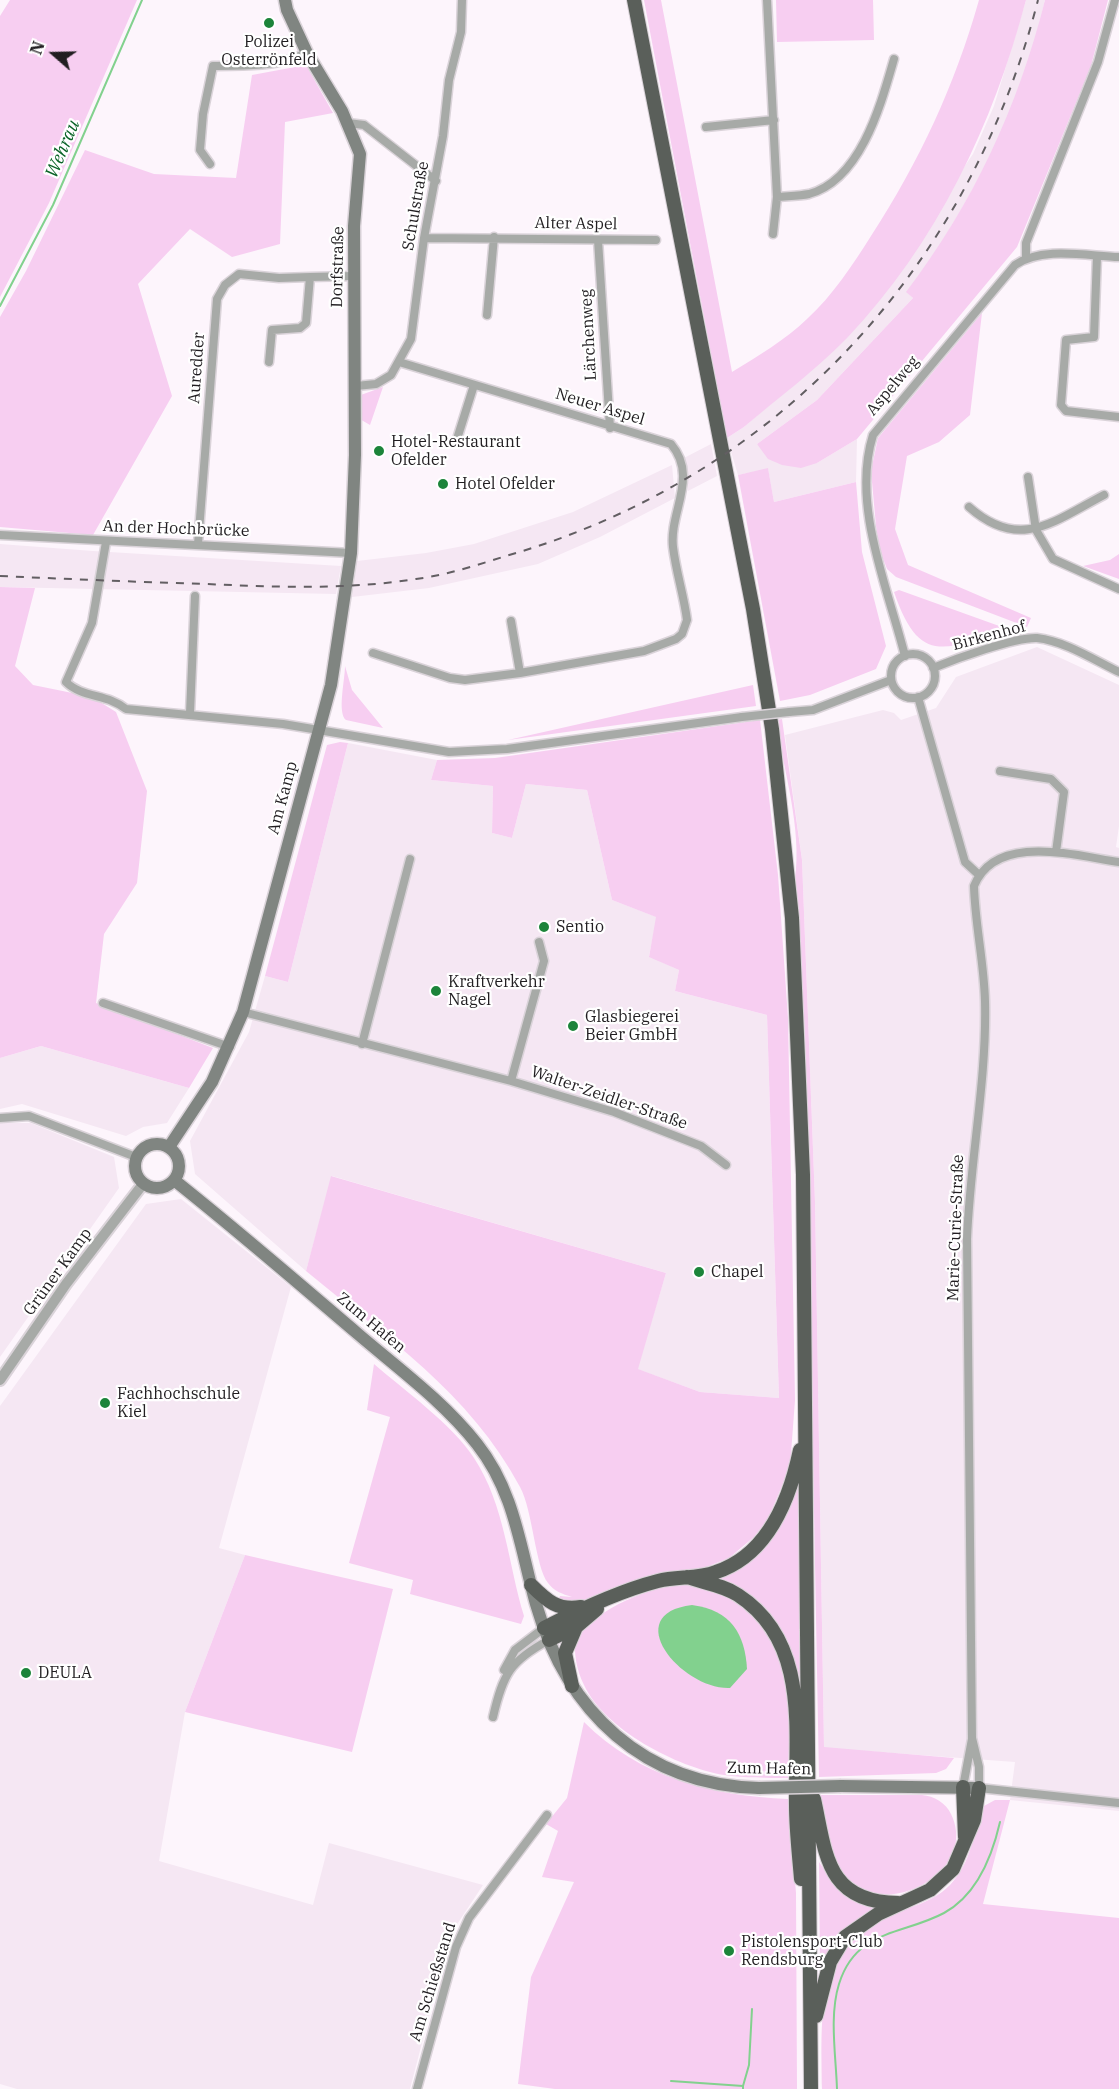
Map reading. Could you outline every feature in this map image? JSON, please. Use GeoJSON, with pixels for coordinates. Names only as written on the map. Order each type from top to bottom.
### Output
{"type":"FeatureCollection","features":[{"type":"Feature","properties":{"kind":"highway"},"geometry":{"type":"LineString","coordinates":[[634,0],[753,609],[772,729],[792,918],[800,1052],[806,1391],[811,2089]]}},
{"type":"Feature","properties":{"kind":"highway"},"geometry":{"type":"LineString","coordinates":[[546,1634],[589,1607],[656,1581],[704,1576],[729,1567],[749,1552],[771,1527],[786,1500],[794,1479],[800,1449],[806,1391]]}},
{"type":"Feature","properties":{"kind":"highway"},"geometry":{"type":"LineString","coordinates":[[687,1577],[729,1590],[752,1606],[775,1632],[789,1662],[795,1690],[796,1807],[803,1901],[810,1926]]}},
{"type":"Feature","properties":{"kind":"highway"},"geometry":{"type":"LineString","coordinates":[[531,1585],[545,1600],[561,1608],[589,1607]]}},
{"type":"Feature","properties":{"kind":"highway"},"geometry":{"type":"LineString","coordinates":[[546,1634],[576,1627],[607,1601]]}},
{"type":"Feature","properties":{"kind":"highway"},"geometry":{"type":"LineString","coordinates":[[572,1686],[565,1653],[576,1627]]}},
{"type":"Feature","properties":{"kind":"highway"},"geometry":{"type":"LineString","coordinates":[[808,1769],[824,1853],[836,1876],[845,1885],[866,1898],[878,1903],[900,1903]]}},
{"type":"Feature","properties":{"kind":"highway"},"geometry":{"type":"LineString","coordinates":[[963,1787],[965,1839]]}},
{"type":"Feature","properties":{"kind":"highway"},"geometry":{"type":"LineString","coordinates":[[810,2041],[823,1982],[830,1962],[846,1937],[878,1914],[930,1890],[953,1869],[976,1811],[980,1788]]}},
{"type":"Feature","properties":{"kind":"main road","name":"Dorfstraße"},"geometry":{"type":"LineString","coordinates":[[285,0],[287,10],[307,53],[348,123],[360,154],[354,276],[356,386],[351,553]]}},
{"type":"Feature","properties":{"kind":"main road","name":"Am Kamp"},"geometry":{"type":"LineString","coordinates":[[169,1147],[212,1082],[230,1047],[243,1012],[320,729],[334,665],[351,553]]}},
{"type":"Feature","properties":{"kind":"main road"},"geometry":{"type":"LineString","coordinates":[[162,1144],[169,1147],[178,1159],[178,1174],[174,1180],[163,1187],[154,1188],[143,1184],[134,1170],[136,1157],[147,1145],[162,1144]]}},
{"type":"Feature","properties":{"kind":"main road","name":"Zum Hafen"},"geometry":{"type":"LineString","coordinates":[[174,1180],[223,1219],[454,1417],[485,1455],[504,1488],[515,1516],[531,1585],[546,1634],[572,1686],[599,1720],[626,1745],[669,1770],[704,1782],[759,1788],[841,1786],[980,1788]]}},
{"type":"Feature","properties":{"kind":"street","name":"Schulstraße"},"geometry":{"type":"LineString","coordinates":[[356,386],[376,384],[391,375],[411,339],[449,80],[461,32],[462,0]]}},
{"type":"Feature","properties":{"kind":"street"},"geometry":{"type":"LineString","coordinates":[[767,0],[777,197],[773,234]]}},
{"type":"Feature","properties":{"kind":"street"},"geometry":{"type":"LineString","coordinates":[[1115,0],[1098,62],[1026,243],[1026,258],[1041,255],[1119,257]]}},
{"type":"Feature","properties":{"kind":"street"},"geometry":{"type":"LineString","coordinates":[[210,164],[200,150],[203,114],[213,66],[267,65],[287,62],[307,53]]}},
{"type":"Feature","properties":{"kind":"street"},"geometry":{"type":"LineString","coordinates":[[777,197],[810,194],[837,179],[866,141],[884,96],[894,59]]}},
{"type":"Feature","properties":{"kind":"street"},"geometry":{"type":"LineString","coordinates":[[706,127],[774,120]]}},
{"type":"Feature","properties":{"kind":"street"},"geometry":{"type":"LineString","coordinates":[[348,123],[364,124],[436,181]]}},
{"type":"Feature","properties":{"kind":"street"},"geometry":{"type":"LineString","coordinates":[[487,315],[494,237]]}},
{"type":"Feature","properties":{"kind":"street","name":"Alter Aspel"},"geometry":{"type":"LineString","coordinates":[[424,238],[656,240]]}},
{"type":"Feature","properties":{"kind":"street","name":"Lärchenweg"},"geometry":{"type":"LineString","coordinates":[[598,240],[610,428]]}},
{"type":"Feature","properties":{"kind":"street"},"geometry":{"type":"LineString","coordinates":[[1097,256],[1094,337],[1066,340],[1061,405],[1066,411],[1119,417]]}},
{"type":"Feature","properties":{"kind":"street","name":"Aspelweg"},"geometry":{"type":"LineString","coordinates":[[905,656],[873,549],[866,471],[873,435],[1010,269],[1026,258]]}},
{"type":"Feature","properties":{"kind":"street","name":"Auredder"},"geometry":{"type":"LineString","coordinates":[[198,544],[217,299],[225,285],[238,274],[279,278],[354,276]]}},
{"type":"Feature","properties":{"kind":"street"},"geometry":{"type":"LineString","coordinates":[[269,362],[272,330],[300,328],[306,323],[310,277]]}},
{"type":"Feature","properties":{"kind":"street","name":"Neuer Aspel"},"geometry":{"type":"LineString","coordinates":[[399,363],[610,428],[671,444],[679,460],[684,490],[672,535],[687,620],[682,634],[661,645],[627,656],[520,674]]}},
{"type":"Feature","properties":{"kind":"street"},"geometry":{"type":"LineString","coordinates":[[457,439],[474,385]]}},
{"type":"Feature","properties":{"kind":"street"},"geometry":{"type":"LineString","coordinates":[[1028,477],[1036,530],[1053,559],[1119,589]]}},
{"type":"Feature","properties":{"kind":"street"},"geometry":{"type":"LineString","coordinates":[[969,507],[994,525],[1036,530],[1104,495]]}},
{"type":"Feature","properties":{"kind":"street","name":"An der Hochbrücke"},"geometry":{"type":"LineString","coordinates":[[0,535],[351,553]]}},
{"type":"Feature","properties":{"kind":"street"},"geometry":{"type":"LineString","coordinates":[[106,542],[92,623],[66,682],[74,690],[108,699],[126,709],[190,713],[320,729],[424,750],[479,752],[742,717],[813,710],[891,680]]}},
{"type":"Feature","properties":{"kind":"street"},"geometry":{"type":"LineString","coordinates":[[190,713],[195,596]]}},
{"type":"Feature","properties":{"kind":"street"},"geometry":{"type":"LineString","coordinates":[[373,653],[450,678],[465,680],[520,674],[511,621]]}},
{"type":"Feature","properties":{"kind":"street","name":"Birkenhof"},"geometry":{"type":"LineString","coordinates":[[933,668],[1017,641],[1035,638],[1064,646],[1119,672]]}},
{"type":"Feature","properties":{"kind":"street"},"geometry":{"type":"LineString","coordinates":[[905,656],[923,657],[933,668],[933,683],[926,693],[918,697],[906,697],[899,693],[891,680],[892,668],[905,656]]}},
{"type":"Feature","properties":{"kind":"street"},"geometry":{"type":"LineString","coordinates":[[918,697],[965,862],[979,875],[996,860],[1019,853],[1056,852],[1119,862]]}},
{"type":"Feature","properties":{"kind":"street"},"geometry":{"type":"LineString","coordinates":[[1000,771],[1051,779],[1064,792],[1056,852]]}},
{"type":"Feature","properties":{"kind":"street"},"geometry":{"type":"LineString","coordinates":[[362,1044],[410,859]]}},
{"type":"Feature","properties":{"kind":"street","name":"Marie-Curie-Straße"},"geometry":{"type":"LineString","coordinates":[[963,1787],[972,1738],[967,1239],[970,1178],[983,1069],[985,1011],[974,903],[974,886],[979,875]]}},
{"type":"Feature","properties":{"kind":"street","name":"Walter-Zeidler-Straße"},"geometry":{"type":"LineString","coordinates":[[511,1081],[544,961],[539,942]]}},
{"type":"Feature","properties":{"kind":"street"},"geometry":{"type":"LineString","coordinates":[[103,1003],[230,1047]]}},
{"type":"Feature","properties":{"kind":"street","name":"Walter-Zeidler-Straße"},"geometry":{"type":"LineString","coordinates":[[243,1012],[511,1081],[614,1112],[701,1146],[726,1165]]}},
{"type":"Feature","properties":{"kind":"street"},"geometry":{"type":"LineString","coordinates":[[0,1118],[30,1116],[136,1157]]}},
{"type":"Feature","properties":{"kind":"street","name":"Grüner Kamp"},"geometry":{"type":"LineString","coordinates":[[0,1380],[66,1284],[143,1184]]}},
{"type":"Feature","properties":{"kind":"street"},"geometry":{"type":"LineString","coordinates":[[493,1717],[505,1667],[515,1650],[546,1634]]}},
{"type":"Feature","properties":{"kind":"street","name":"Marie-Curie-Straße"},"geometry":{"type":"LineString","coordinates":[[972,1738],[979,1767],[980,1788]]}},
{"type":"Feature","properties":{"kind":"street"},"geometry":{"type":"LineString","coordinates":[[980,1788],[1119,1803]]}},
{"type":"Feature","properties":{"kind":"street","name":"Am Schießstand"},"geometry":{"type":"LineString","coordinates":[[417,2089],[456,1947],[469,1918],[547,1815]]}},
{"type":"Feature","properties":{"kind":"shaded area"},"geometry":{"type":"Polygon","coordinates":[[[10,0],[137,0],[49,203],[0,297],[0,16],[10,0]]]}},
{"type":"Feature","properties":{"kind":"shaded area"},"geometry":{"type":"Polygon","coordinates":[[[644,0],[661,0],[732,372],[799,327],[834,290],[857,258],[905,180],[934,122],[959,62],[979,0],[1026,0],[1013,47],[979,137],[958,180],[908,263],[879,301],[835,350],[744,427],[727,438],[644,0]]]}},
{"type":"Feature","properties":{"kind":"shaded area"},"geometry":{"type":"Polygon","coordinates":[[[776,0],[873,0],[874,40],[777,42],[776,0]]]}},
{"type":"Feature","properties":{"kind":"shaded area"},"geometry":{"type":"Polygon","coordinates":[[[1026,0],[1045,0],[1033,48],[1011,111],[989,160],[962,208],[933,257],[907,292],[913,298],[817,400],[757,444],[817,463],[857,439],[856,482],[774,502],[768,469],[738,475],[727,438],[744,427],[846,338],[973,154],[994,106],[1026,0]]]}},
{"type":"Feature","properties":{"kind":"shaded area"},"geometry":{"type":"Polygon","coordinates":[[[1045,0],[1108,0],[1091,66],[1017,247],[857,439],[817,463],[801,468],[782,465],[768,459],[757,444],[817,400],[913,298],[906,292],[952,224],[972,189],[1007,116],[1034,40],[1045,0]]]}},
{"type":"Feature","properties":{"kind":"shaded area"},"geometry":{"type":"Polygon","coordinates":[[[306,65],[333,113],[285,122],[280,244],[232,257],[190,229],[138,284],[172,396],[93,535],[0,527],[0,317],[26,271],[85,150],[154,174],[236,178],[252,75],[306,65]]]}},
{"type":"Feature","properties":{"kind":"shaded area"},"geometry":{"type":"Polygon","coordinates":[[[982,313],[970,415],[939,442],[907,456],[895,529],[908,565],[1031,618],[1027,627],[896,577],[887,569],[880,551],[876,526],[871,471],[878,438],[982,313]]]}},
{"type":"Feature","properties":{"kind":"shaded area"},"geometry":{"type":"Polygon","coordinates":[[[383,387],[370,425],[358,418],[358,396],[383,387]]]}},
{"type":"Feature","properties":{"kind":"shaded area"},"geometry":{"type":"Polygon","coordinates":[[[711,444],[717,476],[688,491],[687,471],[682,459],[711,444]]]}},
{"type":"Feature","properties":{"kind":"shaded area"},"geometry":{"type":"Polygon","coordinates":[[[672,465],[675,498],[600,537],[538,564],[429,588],[352,597],[357,561],[426,553],[474,544],[573,512],[672,465]]]}},
{"type":"Feature","properties":{"kind":"shaded area"},"geometry":{"type":"Polygon","coordinates":[[[768,468],[774,502],[856,482],[862,552],[886,646],[876,669],[810,695],[780,701],[738,475],[768,468]]]}},
{"type":"Feature","properties":{"kind":"shaded area"},"geometry":{"type":"Polygon","coordinates":[[[0,544],[341,566],[336,594],[0,587],[0,544]]]}},
{"type":"Feature","properties":{"kind":"shaded area"},"geometry":{"type":"Polygon","coordinates":[[[1119,554],[1119,579],[1083,566],[1110,560],[1119,554]]]}},
{"type":"Feature","properties":{"kind":"shaded area"},"geometry":{"type":"Polygon","coordinates":[[[0,587],[35,588],[15,666],[33,685],[92,697],[116,712],[147,791],[137,883],[104,934],[96,1003],[213,1048],[189,1088],[41,1046],[0,1058],[0,587]]]}},
{"type":"Feature","properties":{"kind":"shaded area"},"geometry":{"type":"Polygon","coordinates":[[[899,590],[1002,627],[1005,631],[965,643],[936,646],[924,641],[913,632],[894,592],[899,590]]]}},
{"type":"Feature","properties":{"kind":"shaded area"},"geometry":{"type":"Polygon","coordinates":[[[1037,647],[1119,685],[1119,826],[1116,847],[1119,848],[1119,1811],[1010,1800],[1015,1762],[824,1748],[815,1202],[802,860],[785,735],[883,710],[894,713],[901,720],[936,708],[956,677],[1037,647]]]}},
{"type":"Feature","properties":{"kind":"shaded area"},"geometry":{"type":"Polygon","coordinates":[[[345,666],[352,690],[383,728],[346,720],[343,716],[345,666]]]}},
{"type":"Feature","properties":{"kind":"shaded area"},"geometry":{"type":"Polygon","coordinates":[[[753,685],[756,706],[508,740],[753,685]]]}},
{"type":"Feature","properties":{"kind":"shaded area"},"geometry":{"type":"Polygon","coordinates":[[[782,719],[802,860],[815,1202],[824,1747],[954,1758],[946,1769],[936,1773],[819,1777],[805,1033],[795,880],[796,840],[776,720],[782,719]]]}},
{"type":"Feature","properties":{"kind":"shaded area"},"geometry":{"type":"Polygon","coordinates":[[[760,720],[778,875],[788,1018],[795,1400],[790,1467],[768,1519],[754,1537],[729,1558],[701,1569],[577,1602],[558,1601],[560,1596],[572,1597],[553,1588],[544,1575],[524,1497],[500,1453],[477,1423],[424,1368],[306,1271],[331,1176],[666,1273],[638,1369],[700,1392],[779,1398],[767,1015],[675,991],[679,970],[649,957],[656,917],[612,900],[587,790],[526,784],[512,838],[492,833],[493,786],[431,780],[437,760],[495,758],[760,720]]]}},
{"type":"Feature","properties":{"kind":"shaded area"},"geometry":{"type":"Polygon","coordinates":[[[348,743],[437,760],[431,780],[493,786],[492,833],[512,838],[526,784],[587,790],[612,900],[657,917],[649,956],[679,970],[675,991],[767,1015],[779,1398],[700,1392],[637,1369],[666,1273],[332,1176],[306,1271],[195,1174],[190,1141],[249,1032],[265,976],[288,982],[348,743]]]}},
{"type":"Feature","properties":{"kind":"shaded area"},"geometry":{"type":"Polygon","coordinates":[[[348,743],[288,982],[265,976],[327,745],[348,743]]]}},
{"type":"Feature","properties":{"kind":"shaded area"},"geometry":{"type":"Polygon","coordinates":[[[41,1046],[189,1088],[167,1123],[143,1127],[126,1136],[22,1104],[0,1109],[0,1058],[41,1046]]]}},
{"type":"Feature","properties":{"kind":"shaded area"},"geometry":{"type":"Polygon","coordinates":[[[0,1123],[31,1123],[114,1157],[119,1188],[0,1357],[0,1123]]]}},
{"type":"Feature","properties":{"kind":"shaded area"},"geometry":{"type":"Polygon","coordinates":[[[181,1199],[291,1287],[219,1548],[245,1555],[185,1712],[159,1861],[313,1905],[329,1843],[483,1885],[450,1935],[410,2089],[17,2089],[0,2084],[0,1406],[146,1204],[181,1199]]]}},
{"type":"Feature","properties":{"kind":"shaded area"},"geometry":{"type":"Polygon","coordinates":[[[374,1364],[454,1433],[474,1458],[493,1495],[505,1535],[524,1616],[521,1624],[410,1594],[413,1580],[349,1563],[390,1417],[367,1410],[374,1364]]]}},
{"type":"Feature","properties":{"kind":"shaded area"},"geometry":{"type":"Polygon","coordinates":[[[797,1479],[800,1479],[800,1702],[782,1636],[714,1578],[740,1564],[797,1479]]]}},
{"type":"Feature","properties":{"kind":"shaded area"},"geometry":{"type":"Polygon","coordinates":[[[245,1555],[393,1589],[352,1752],[185,1712],[245,1555]]]}},
{"type":"Feature","properties":{"kind":"shaded area"},"geometry":{"type":"Polygon","coordinates":[[[687,1584],[707,1588],[741,1604],[767,1632],[776,1648],[788,1686],[790,1720],[788,1778],[724,1775],[705,1771],[665,1755],[644,1744],[608,1717],[584,1685],[576,1661],[575,1636],[598,1616],[626,1600],[657,1589],[687,1584]]]}},
{"type":"Feature","properties":{"kind":"shaded area"},"geometry":{"type":"Polygon","coordinates":[[[692,1605],[717,1612],[726,1618],[739,1635],[746,1656],[747,1669],[730,1688],[712,1685],[693,1677],[677,1665],[665,1651],[659,1636],[660,1622],[670,1611],[692,1605]]]}},
{"type":"Feature","properties":{"kind":"shaded area"},"geometry":{"type":"Polygon","coordinates":[[[584,1722],[628,1757],[678,1780],[732,1793],[788,1799],[796,1893],[797,2089],[555,2089],[518,2084],[531,1977],[574,1882],[542,1877],[558,1831],[546,1824],[567,1798],[584,1722]]]}},
{"type":"Feature","properties":{"kind":"shaded area"},"geometry":{"type":"Polygon","coordinates":[[[819,1795],[922,1795],[935,1799],[943,1803],[951,1814],[956,1837],[950,1858],[936,1875],[917,1888],[894,1894],[871,1893],[850,1884],[831,1858],[824,1831],[819,1795]]]}},
{"type":"Feature","properties":{"kind":"shaded area"},"geometry":{"type":"Polygon","coordinates":[[[995,1800],[1010,1800],[983,1904],[1119,1918],[1119,2089],[822,2089],[823,2016],[826,1992],[832,1970],[843,1949],[859,1932],[881,1918],[926,1901],[950,1885],[968,1857],[984,1806],[995,1800]]]}},
{"type":"Feature","properties":{"kind":"shaded area"},"geometry":{"type":"Polygon","coordinates":[[[819,1862],[829,1876],[881,1906],[847,1927],[820,1964],[819,1862]]]}},
{"type":"Feature","properties":{"kind":"waterway","name":"Wehrau"},"geometry":{"type":"LineString","coordinates":[[0,306],[53,205],[142,0]]}},
{"type":"Feature","properties":{"kind":"waterway"},"geometry":{"type":"LineString","coordinates":[[837,2089],[834,2009],[839,1984],[847,1966],[869,1943],[944,1913],[966,1896],[981,1874],[993,1848],[1000,1822]]}},
{"type":"Feature","properties":{"kind":"waterway"},"geometry":{"type":"LineString","coordinates":[[743,2086],[749,2065],[752,2009]]}},
{"type":"Feature","properties":{"kind":"waterway"},"geometry":{"type":"LineString","coordinates":[[671,2081],[743,2086],[743,2089]]}},
{"type":"Feature","properties":{"kind":"railway"},"geometry":{"type":"LineString","coordinates":[[0,576],[285,587],[363,585],[416,579],[484,563],[603,521],[693,475],[774,417],[847,350],[910,274],[964,190],[1006,98],[1038,0]]}},
{"type":"Feature","properties":{"kind":"place","name":"Polizei Osterrönfeld"},"geometry":{"type":"Point","coordinates":[269,23]}},
{"type":"Feature","properties":{"kind":"place","name":"Hotel-Restaurant Ofelder"},"geometry":{"type":"Point","coordinates":[379,451]}},
{"type":"Feature","properties":{"kind":"place","name":"Hotel Ofelder"},"geometry":{"type":"Point","coordinates":[443,484]}},
{"type":"Feature","properties":{"kind":"place","name":"Sentio"},"geometry":{"type":"Point","coordinates":[544,927]}},
{"type":"Feature","properties":{"kind":"place","name":"Kraftverkehr Nagel"},"geometry":{"type":"Point","coordinates":[436,991]}},
{"type":"Feature","properties":{"kind":"place","name":"Glasbiegerei Beier GmbH"},"geometry":{"type":"Point","coordinates":[573,1026]}},
{"type":"Feature","properties":{"kind":"place","name":"Chapel"},"geometry":{"type":"Point","coordinates":[699,1272]}},
{"type":"Feature","properties":{"kind":"place","name":"Fachhochschule Kiel"},"geometry":{"type":"Point","coordinates":[105,1403]}},
{"type":"Feature","properties":{"kind":"place","name":"DEULA"},"geometry":{"type":"Point","coordinates":[26,1673]}},
{"type":"Feature","properties":{"kind":"place","name":"Pistolensport-Club Rendsburg"},"geometry":{"type":"Point","coordinates":[729,1951]}}]}
